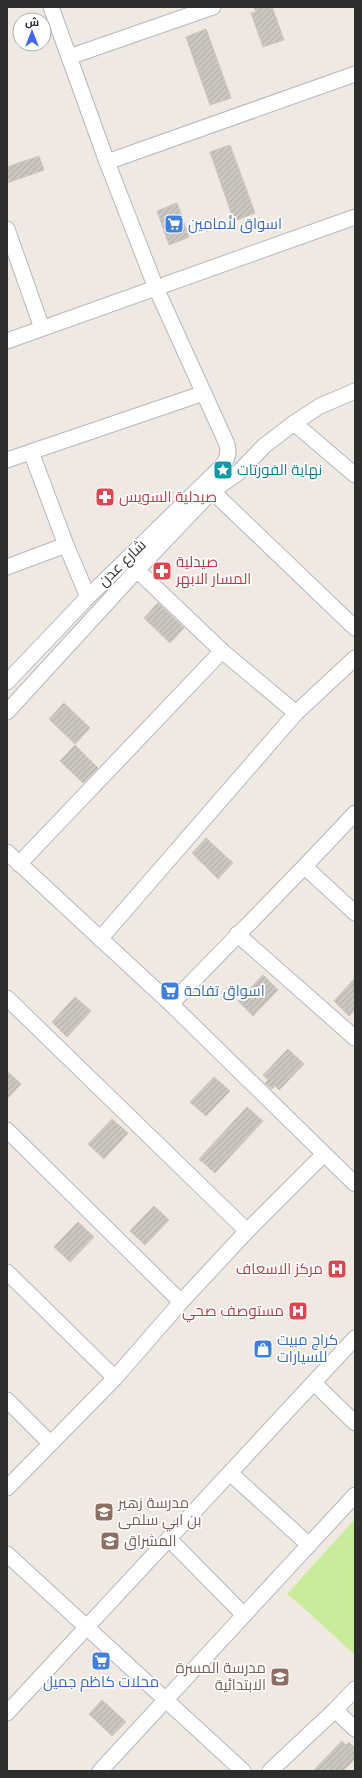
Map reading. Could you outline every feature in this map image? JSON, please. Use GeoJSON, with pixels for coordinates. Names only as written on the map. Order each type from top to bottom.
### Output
{"type":"FeatureCollection","features":[{"type":"Feature","properties":{"kind":"street"},"geometry":{"type":"LineString","coordinates":[[7,460],[204,393],[156,288],[107,162],[51,7]]}},
{"type":"Feature","properties":{"kind":"street"},"geometry":{"type":"LineString","coordinates":[[69,57],[212,7]]}},
{"type":"Feature","properties":{"kind":"street"},"geometry":{"type":"LineString","coordinates":[[107,162],[355,74]]}},
{"type":"Feature","properties":{"kind":"street"},"geometry":{"type":"LineString","coordinates":[[7,341],[355,217]]}},
{"type":"Feature","properties":{"kind":"street"},"geometry":{"type":"LineString","coordinates":[[7,229],[42,328]]}},
{"type":"Feature","properties":{"kind":"street","name":"شارع عدن"},"geometry":{"type":"LineString","coordinates":[[7,712],[137,570],[212,491],[238,472],[264,446],[294,423],[320,406],[355,391]]}},
{"type":"Feature","properties":{"kind":"street","name":"شارع عدن"},"geometry":{"type":"LineString","coordinates":[[7,682],[88,597],[221,467],[228,457],[228,446],[204,393]]}},
{"type":"Feature","properties":{"kind":"street"},"geometry":{"type":"LineString","coordinates":[[294,423],[355,475]]}},
{"type":"Feature","properties":{"kind":"street"},"geometry":{"type":"LineString","coordinates":[[32,452],[66,545],[88,597]]}},
{"type":"Feature","properties":{"kind":"street"},"geometry":{"type":"LineString","coordinates":[[212,491],[355,628]]}},
{"type":"Feature","properties":{"kind":"street"},"geometry":{"type":"LineString","coordinates":[[7,567],[66,545]]}},
{"type":"Feature","properties":{"kind":"street"},"geometry":{"type":"LineString","coordinates":[[137,570],[222,651],[296,713]]}},
{"type":"Feature","properties":{"kind":"street"},"geometry":{"type":"LineString","coordinates":[[19,864],[222,651]]}},
{"type":"Feature","properties":{"kind":"street"},"geometry":{"type":"LineString","coordinates":[[100,939],[296,713],[355,658]]}},
{"type":"Feature","properties":{"kind":"street"},"geometry":{"type":"LineString","coordinates":[[171,1004],[237,934],[305,867],[355,813]]}},
{"type":"Feature","properties":{"kind":"street"},"geometry":{"type":"LineString","coordinates":[[7,852],[171,1004],[355,1184]]}},
{"type":"Feature","properties":{"kind":"street"},"geometry":{"type":"LineString","coordinates":[[305,867],[355,912]]}},
{"type":"Feature","properties":{"kind":"street"},"geometry":{"type":"LineString","coordinates":[[237,934],[355,1038]]}},
{"type":"Feature","properties":{"kind":"street"},"geometry":{"type":"LineString","coordinates":[[7,998],[247,1231]]}},
{"type":"Feature","properties":{"kind":"street"},"geometry":{"type":"LineString","coordinates":[[7,1130],[181,1302]]}},
{"type":"Feature","properties":{"kind":"street"},"geometry":{"type":"LineString","coordinates":[[7,1488],[115,1378],[181,1302],[247,1231],[324,1154]]}},
{"type":"Feature","properties":{"kind":"street"},"geometry":{"type":"LineString","coordinates":[[7,1272],[115,1378]]}},
{"type":"Feature","properties":{"kind":"street"},"geometry":{"type":"LineString","coordinates":[[9,1708],[86,1628],[355,1338]]}},
{"type":"Feature","properties":{"kind":"street"},"geometry":{"type":"LineString","coordinates":[[314,1383],[355,1423]]}},
{"type":"Feature","properties":{"kind":"street"},"geometry":{"type":"LineString","coordinates":[[7,1400],[50,1443]]}},
{"type":"Feature","properties":{"kind":"street"},"geometry":{"type":"LineString","coordinates":[[230,1473],[309,1545]]}},
{"type":"Feature","properties":{"kind":"street"},"geometry":{"type":"LineString","coordinates":[[100,1771],[355,1495]]}},
{"type":"Feature","properties":{"kind":"street"},"geometry":{"type":"LineString","coordinates":[[169,1539],[244,1615]]}},
{"type":"Feature","properties":{"kind":"street"},"geometry":{"type":"LineString","coordinates":[[7,1554],[242,1771]]}},
{"type":"Feature","properties":{"kind":"street"},"geometry":{"type":"LineString","coordinates":[[270,1771],[335,1710],[355,1689]]}},
{"type":"Feature","properties":{"kind":"street"},"geometry":{"type":"LineString","coordinates":[[335,1710],[355,1729]]}},
{"type":"Feature","properties":{"kind":"green space"},"geometry":{"type":"Polygon","coordinates":[[[355,1519],[355,1655],[287,1594],[355,1519]]]}},
{"type":"Feature","properties":{"kind":"building"},"geometry":{"type":"Polygon","coordinates":[[[254,7],[272,7],[284,40],[263,47],[251,13],[256,12],[254,7]]]}},
{"type":"Feature","properties":{"kind":"building"},"geometry":{"type":"Polygon","coordinates":[[[206,29],[231,98],[210,105],[186,37],[206,29]]]}},
{"type":"Feature","properties":{"kind":"building"},"geometry":{"type":"Polygon","coordinates":[[[230,145],[255,213],[234,221],[210,152],[230,145]]]}},
{"type":"Feature","properties":{"kind":"building"},"geometry":{"type":"Polygon","coordinates":[[[39,156],[44,170],[7,183],[7,167],[39,156]]]}},
{"type":"Feature","properties":{"kind":"building"},"geometry":{"type":"Polygon","coordinates":[[[177,203],[189,237],[169,245],[157,211],[177,203]]]}},
{"type":"Feature","properties":{"kind":"building"},"geometry":{"type":"Polygon","coordinates":[[[158,603],[184,628],[170,643],[144,618],[158,603]]]}},
{"type":"Feature","properties":{"kind":"building"},"geometry":{"type":"Polygon","coordinates":[[[64,703],[90,728],[75,744],[49,719],[64,703]]]}},
{"type":"Feature","properties":{"kind":"building"},"geometry":{"type":"Polygon","coordinates":[[[75,745],[98,768],[83,783],[60,761],[75,745]]]}},
{"type":"Feature","properties":{"kind":"building"},"geometry":{"type":"Polygon","coordinates":[[[206,838],[233,863],[218,879],[192,853],[206,838]]]}},
{"type":"Feature","properties":{"kind":"building"},"geometry":{"type":"Polygon","coordinates":[[[263,975],[278,990],[253,1016],[238,1001],[263,975]]]}},
{"type":"Feature","properties":{"kind":"building"},"geometry":{"type":"Polygon","coordinates":[[[355,978],[355,1010],[349,1016],[334,1001],[355,978]]]}},
{"type":"Feature","properties":{"kind":"building"},"geometry":{"type":"Polygon","coordinates":[[[75,997],[91,1011],[67,1037],[52,1022],[75,997]]]}},
{"type":"Feature","properties":{"kind":"building"},"geometry":{"type":"Polygon","coordinates":[[[288,1049],[304,1064],[279,1090],[275,1086],[272,1089],[265,1083],[268,1080],[263,1075],[288,1049]]]}},
{"type":"Feature","properties":{"kind":"building"},"geometry":{"type":"Polygon","coordinates":[[[7,1071],[21,1084],[7,1099],[7,1071]]]}},
{"type":"Feature","properties":{"kind":"building"},"geometry":{"type":"Polygon","coordinates":[[[214,1077],[230,1091],[206,1116],[190,1102],[214,1077]]]}},
{"type":"Feature","properties":{"kind":"building"},"geometry":{"type":"Polygon","coordinates":[[[247,1107],[263,1121],[215,1173],[199,1159],[247,1107]]]}},
{"type":"Feature","properties":{"kind":"building"},"geometry":{"type":"Polygon","coordinates":[[[112,1119],[128,1133],[104,1159],[88,1144],[112,1119]]]}},
{"type":"Feature","properties":{"kind":"building"},"geometry":{"type":"Polygon","coordinates":[[[154,1206],[169,1220],[145,1245],[130,1231],[154,1206]]]}},
{"type":"Feature","properties":{"kind":"building"},"geometry":{"type":"Polygon","coordinates":[[[78,1222],[94,1237],[70,1262],[54,1247],[78,1222]]]}},
{"type":"Feature","properties":{"kind":"building"},"geometry":{"type":"Polygon","coordinates":[[[102,1700],[126,1722],[112,1736],[89,1714],[102,1700]]]}},
{"type":"Feature","properties":{"kind":"building"},"geometry":{"type":"Polygon","coordinates":[[[342,1741],[346,1745],[349,1742],[355,1748],[355,1759],[343,1771],[313,1771],[342,1741]]]}},
{"type":"Feature","properties":{"kind":"place","name":"اسواق لاًًمامين"},"geometry":{"type":"Point","coordinates":[174,224]}},
{"type":"Feature","properties":{"kind":"place","name":"نهاية الفورتات"},"geometry":{"type":"Point","coordinates":[223,470]}},
{"type":"Feature","properties":{"kind":"place","name":"صيدلية السويس"},"geometry":{"type":"Point","coordinates":[105,497]}},
{"type":"Feature","properties":{"kind":"place","name":"صيدلية المسار الابهر"},"geometry":{"type":"Point","coordinates":[162,571]}},
{"type":"Feature","properties":{"kind":"place","name":"اسواق تفاحة"},"geometry":{"type":"Point","coordinates":[170,991]}},
{"type":"Feature","properties":{"kind":"place","name":"مركز الاسعاف"},"geometry":{"type":"Point","coordinates":[337,1269]}},
{"type":"Feature","properties":{"kind":"place","name":"مستوصف صحي"},"geometry":{"type":"Point","coordinates":[298,1311]}},
{"type":"Feature","properties":{"kind":"place","name":"كراج مبيت للسيارات"},"geometry":{"type":"Point","coordinates":[263,1349]}},
{"type":"Feature","properties":{"kind":"place","name":"مدرسة زهير بن ابي سلمى"},"geometry":{"type":"Point","coordinates":[104,1512]}},
{"type":"Feature","properties":{"kind":"place","name":"المشراق"},"geometry":{"type":"Point","coordinates":[110,1541]}},
{"type":"Feature","properties":{"kind":"place","name":"محلات كاظم جميل"},"geometry":{"type":"Point","coordinates":[101,1661]}},
{"type":"Feature","properties":{"kind":"place","name":"مدرسة المسرة الابتدائية"},"geometry":{"type":"Point","coordinates":[280,1677]}}]}
